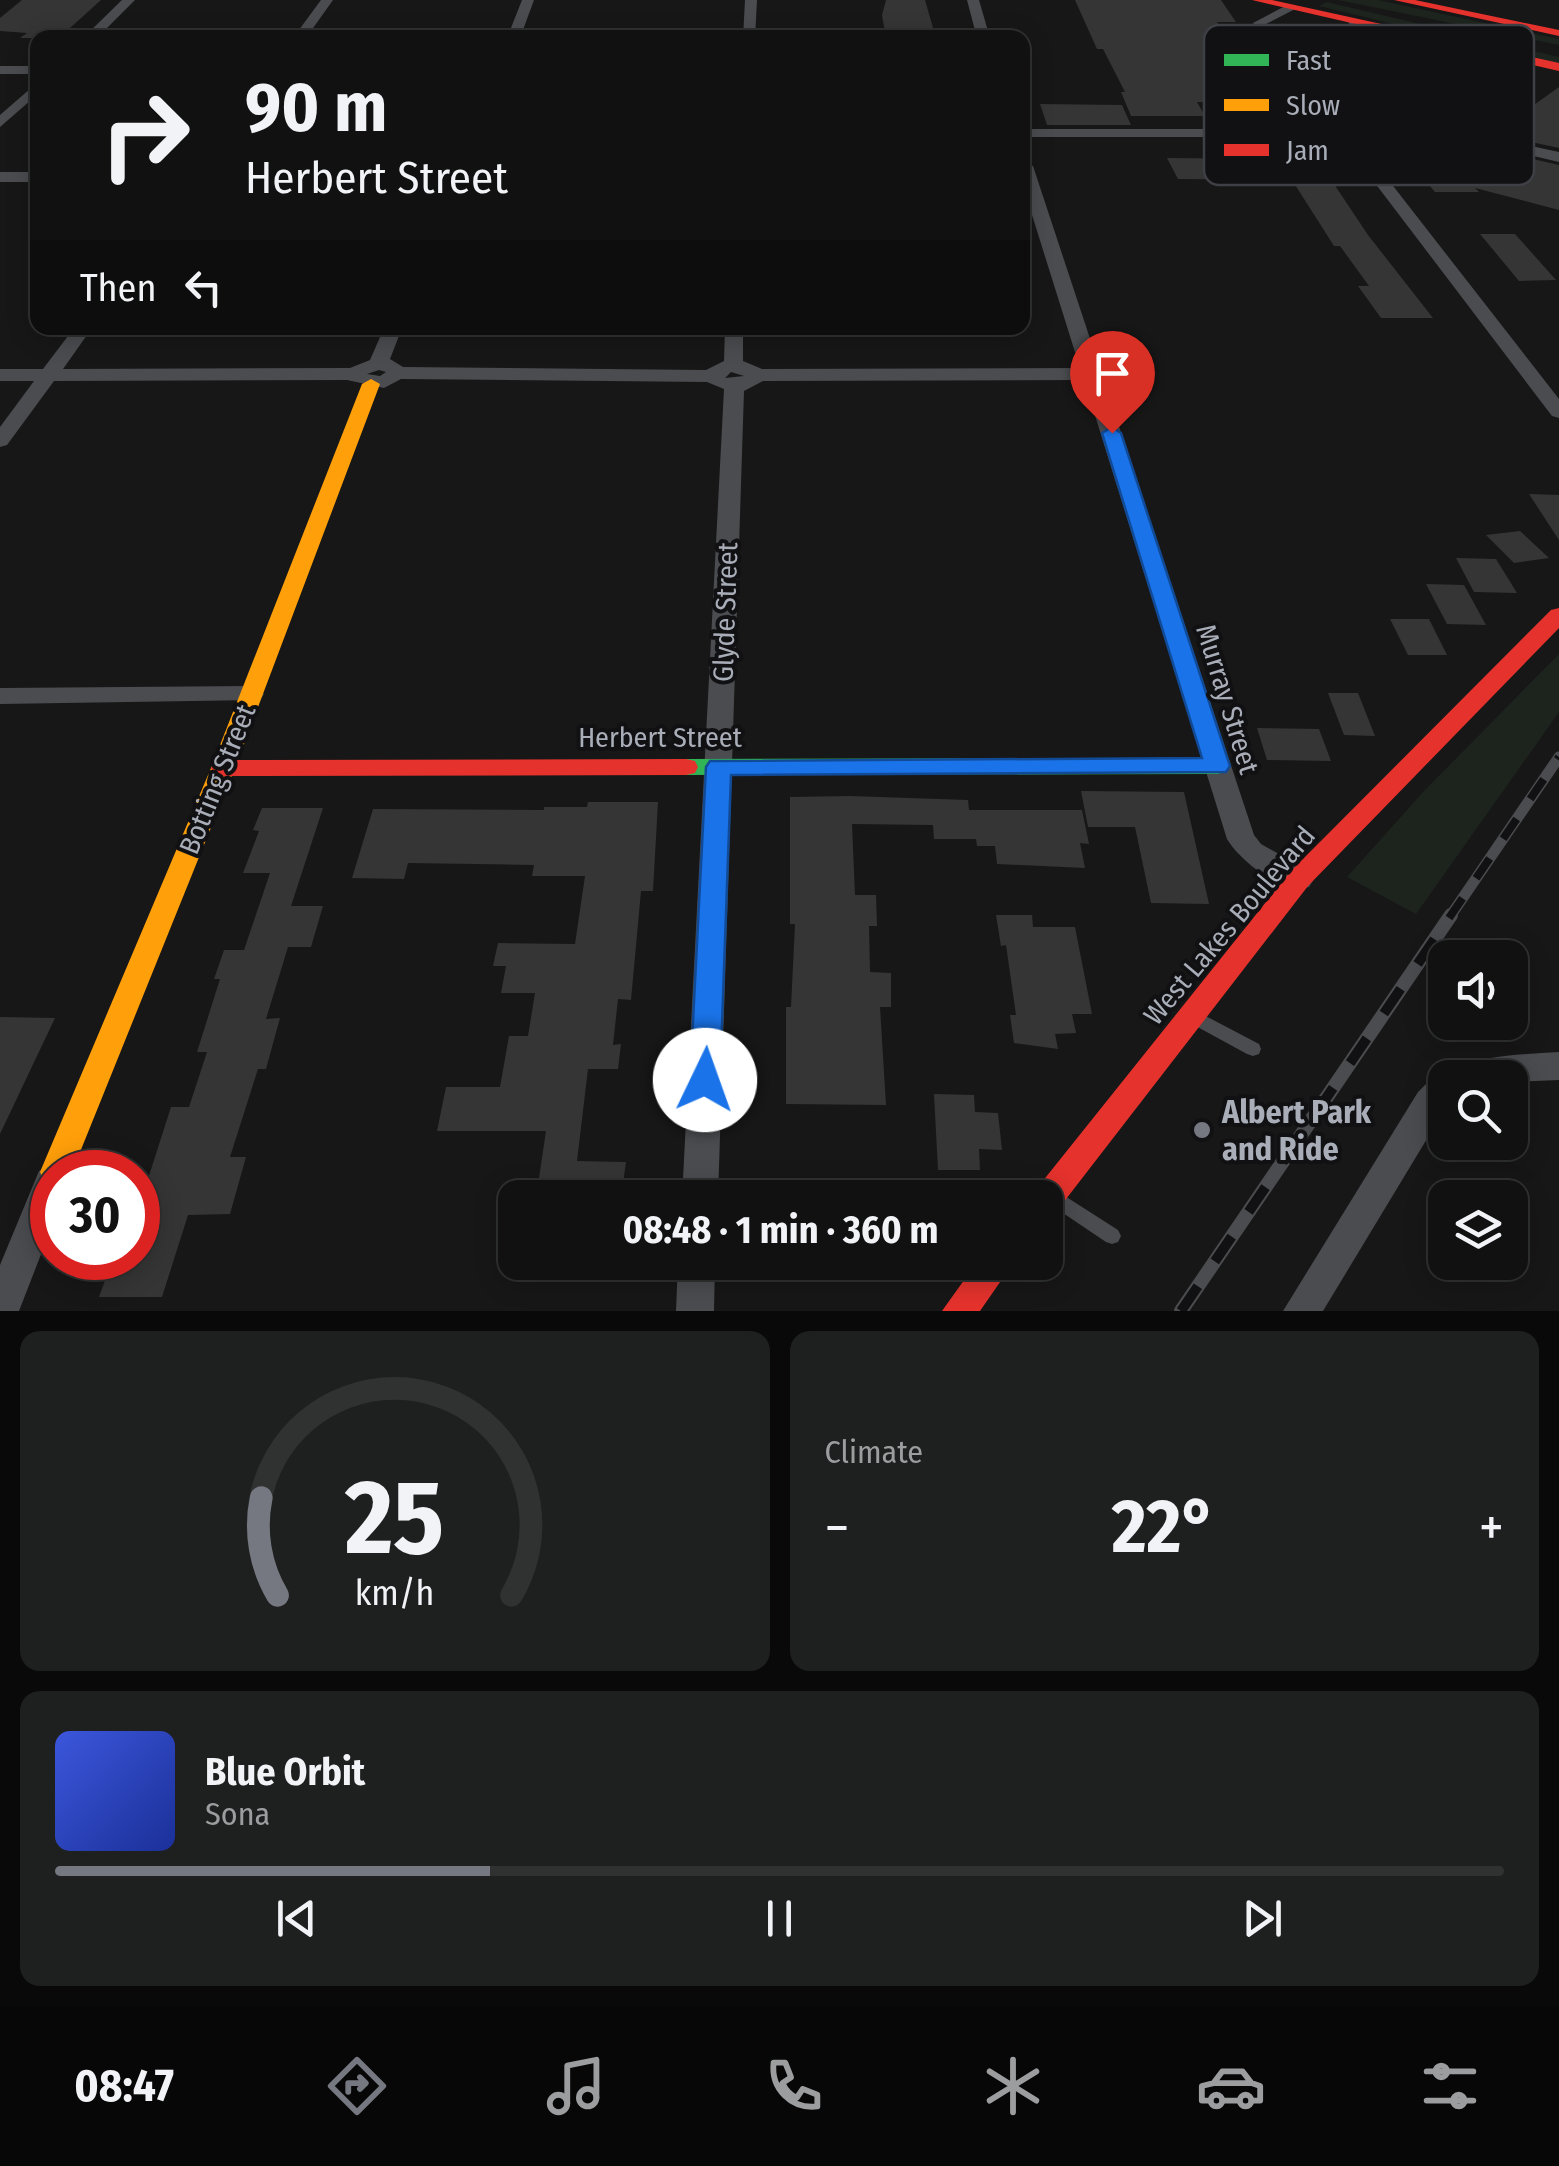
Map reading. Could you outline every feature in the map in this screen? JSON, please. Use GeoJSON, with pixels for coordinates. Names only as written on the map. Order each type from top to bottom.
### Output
{"type":"FeatureCollection","features":[{"type":"Feature","properties":{"kind":"main road"},"geometry":{"type":"LineString","coordinates":[[1399,0],[1520,25]]}},
{"type":"Feature","properties":{"kind":"main road"},"geometry":{"type":"LineString","coordinates":[[1233,2],[1258,11],[1300,4],[1368,25]]}},
{"type":"Feature","properties":{"kind":"main road"},"geometry":{"type":"LineString","coordinates":[[1534,28],[1559,33]]}},
{"type":"Feature","properties":{"kind":"main road"},"geometry":{"type":"LineString","coordinates":[[1534,61],[1559,67]]}},
{"type":"Feature","properties":{"kind":"main road","name":"Botting Street"},"geometry":{"type":"LineString","coordinates":[[65,1150],[223,768],[375,374]]}},
{"type":"Feature","properties":{"kind":"main road","name":"West Lakes Boulevard"},"geometry":{"type":"LineString","coordinates":[[1062,1180],[1299,879],[1559,615]]}},
{"type":"Feature","properties":{"kind":"main road","name":"Herbert Street"},"geometry":{"type":"LineString","coordinates":[[223,768],[1217,766]]}},
{"type":"Feature","properties":{"kind":"main road"},"geometry":{"type":"LineString","coordinates":[[960,1311],[984,1280]]}},
{"type":"Feature","properties":{"kind":"street"},"geometry":{"type":"LineString","coordinates":[[97,30],[129,0]]}},
{"type":"Feature","properties":{"kind":"street"},"geometry":{"type":"LineString","coordinates":[[305,30],[327,0]]}},
{"type":"Feature","properties":{"kind":"street"},"geometry":{"type":"LineString","coordinates":[[516,30],[528,0]]}},
{"type":"Feature","properties":{"kind":"street"},"geometry":{"type":"LineString","coordinates":[[749,30],[750,0]]}},
{"type":"Feature","properties":{"kind":"street"},"geometry":{"type":"LineString","coordinates":[[973,0],[982,30]]}},
{"type":"Feature","properties":{"kind":"street"},"geometry":{"type":"LineString","coordinates":[[0,70],[30,70]]}},
{"type":"Feature","properties":{"kind":"street"},"geometry":{"type":"LineString","coordinates":[[0,122],[30,94]]}},
{"type":"Feature","properties":{"kind":"street"},"geometry":{"type":"LineString","coordinates":[[1030,133],[1204,133]]}},
{"type":"Feature","properties":{"kind":"street"},"geometry":{"type":"LineString","coordinates":[[1534,151],[1559,157]]}},
{"type":"Feature","properties":{"kind":"street"},"geometry":{"type":"LineString","coordinates":[[0,177],[30,177]]}},
{"type":"Feature","properties":{"kind":"street"},"geometry":{"type":"LineString","coordinates":[[1386,185],[1559,412]]}},
{"type":"Feature","properties":{"kind":"street","name":"Murray Street"},"geometry":{"type":"LineString","coordinates":[[1030,188],[1241,838],[1251,851],[1299,879]]}},
{"type":"Feature","properties":{"kind":"street"},"geometry":{"type":"LineString","coordinates":[[0,441],[79,335]]}},
{"type":"Feature","properties":{"kind":"street","name":"Botting Street"},"geometry":{"type":"LineString","coordinates":[[375,374],[390,335]]}},
{"type":"Feature","properties":{"kind":"street","name":"Glyde Street"},"geometry":{"type":"LineString","coordinates":[[701,1180],[734,335]]}},
{"type":"Feature","properties":{"kind":"street"},"geometry":{"type":"LineString","coordinates":[[0,374],[1092,374]]}},
{"type":"Feature","properties":{"kind":"street"},"geometry":{"type":"LineString","coordinates":[[0,696],[251,694]]}},
{"type":"Feature","properties":{"kind":"street"},"geometry":{"type":"LineString","coordinates":[[1528,1067],[1559,1066]]}},
{"type":"Feature","properties":{"kind":"street"},"geometry":{"type":"LineString","coordinates":[[1302,1311],[1428,1105]]}},
{"type":"Feature","properties":{"kind":"street"},"geometry":{"type":"LineString","coordinates":[[0,1311],[30,1237]]}},
{"type":"Feature","properties":{"kind":"street"},"geometry":{"type":"LineString","coordinates":[[695,1311],[696,1280]]}},
{"type":"Feature","properties":{"kind":"lane"},"geometry":{"type":"LineString","coordinates":[[1350,21],[1354,25]]}},
{"type":"Feature","properties":{"kind":"lane"},"geometry":{"type":"LineString","coordinates":[[1192,1016],[1253,1049]]}},
{"type":"Feature","properties":{"kind":"lane"},"geometry":{"type":"LineString","coordinates":[[1063,1207],[1112,1236]]}},
{"type":"Feature","properties":{"kind":"shaded area"},"geometry":{"type":"Polygon","coordinates":[[[1338,0],[1378,0],[1494,25],[1461,25],[1338,0]]]}},
{"type":"Feature","properties":{"kind":"shaded area"},"geometry":{"type":"Polygon","coordinates":[[[1327,2],[1424,25],[1398,25],[1319,6],[1327,2]]]}},
{"type":"Feature","properties":{"kind":"shaded area"},"geometry":{"type":"Polygon","coordinates":[[[1534,34],[1559,39],[1559,45],[1534,40],[1534,34]]]}},
{"type":"Feature","properties":{"kind":"shaded area"},"geometry":{"type":"Polygon","coordinates":[[[1534,51],[1559,57],[1559,64],[1534,58],[1534,51]]]}},
{"type":"Feature","properties":{"kind":"shaded area"},"geometry":{"type":"Polygon","coordinates":[[[1559,654],[1559,712],[1416,914],[1347,877],[1425,790],[1559,654]]]}},
{"type":"Feature","properties":{"kind":"building"},"geometry":{"type":"Polygon","coordinates":[[[22,0],[101,0],[68,30],[30,30],[30,38],[20,38],[27,33],[0,31],[0,18],[22,0]]]}},
{"type":"Feature","properties":{"kind":"building"},"geometry":{"type":"Polygon","coordinates":[[[886,0],[925,0],[934,30],[885,30],[882,15],[886,0]]]}},
{"type":"Feature","properties":{"kind":"building"},"geometry":{"type":"Polygon","coordinates":[[[1075,0],[1221,0],[1236,22],[1204,25],[1204,102],[1197,102],[1204,116],[1131,116],[1121,92],[1125,92],[1103,49],[1097,49],[1075,0]]]}},
{"type":"Feature","properties":{"kind":"building"},"geometry":{"type":"Polygon","coordinates":[[[1559,87],[1559,148],[1534,143],[1534,105],[1559,87]]]}},
{"type":"Feature","properties":{"kind":"building"},"geometry":{"type":"Polygon","coordinates":[[[1040,104],[1122,105],[1131,125],[1047,125],[1040,104]]]}},
{"type":"Feature","properties":{"kind":"building"},"geometry":{"type":"Polygon","coordinates":[[[1167,158],[1204,158],[1204,179],[1178,179],[1167,158]]]}},
{"type":"Feature","properties":{"kind":"building"},"geometry":{"type":"Polygon","coordinates":[[[1534,159],[1559,165],[1559,210],[1475,188],[1479,192],[1435,192],[1429,185],[1534,185],[1534,159]]]}},
{"type":"Feature","properties":{"kind":"building"},"geometry":{"type":"Polygon","coordinates":[[[1295,185],[1335,185],[1433,318],[1381,318],[1358,286],[1369,286],[1340,246],[1334,246],[1295,185]]]}},
{"type":"Feature","properties":{"kind":"building"},"geometry":{"type":"Polygon","coordinates":[[[1480,234],[1515,234],[1556,280],[1519,281],[1480,234]]]}},
{"type":"Feature","properties":{"kind":"building"},"geometry":{"type":"Polygon","coordinates":[[[1529,494],[1559,495],[1559,540],[1529,494]]]}},
{"type":"Feature","properties":{"kind":"building"},"geometry":{"type":"Polygon","coordinates":[[[1520,531],[1549,558],[1514,563],[1486,535],[1520,531]]]}},
{"type":"Feature","properties":{"kind":"building"},"geometry":{"type":"Polygon","coordinates":[[[1456,558],[1496,559],[1517,593],[1474,592],[1456,558]]]}},
{"type":"Feature","properties":{"kind":"building"},"geometry":{"type":"Polygon","coordinates":[[[1426,584],[1464,585],[1486,625],[1447,624],[1426,584]]]}},
{"type":"Feature","properties":{"kind":"building"},"geometry":{"type":"Polygon","coordinates":[[[1390,619],[1429,619],[1447,655],[1408,655],[1390,619]]]}},
{"type":"Feature","properties":{"kind":"building"},"geometry":{"type":"Polygon","coordinates":[[[1328,693],[1358,693],[1375,736],[1344,735],[1328,693]]]}},
{"type":"Feature","properties":{"kind":"building"},"geometry":{"type":"Polygon","coordinates":[[[1257,728],[1319,729],[1331,761],[1267,760],[1257,728]]]}},
{"type":"Feature","properties":{"kind":"building"},"geometry":{"type":"Polygon","coordinates":[[[1081,791],[1184,792],[1209,904],[1151,903],[1135,827],[1088,827],[1081,791]]]}},
{"type":"Feature","properties":{"kind":"building"},"geometry":{"type":"Polygon","coordinates":[[[790,797],[968,800],[969,810],[1082,810],[1089,844],[1080,843],[1085,868],[997,864],[995,846],[977,846],[976,839],[934,839],[933,825],[852,824],[855,895],[876,895],[877,926],[869,926],[870,972],[891,973],[891,1007],[880,1007],[886,1105],[786,1104],[786,1007],[791,1007],[795,924],[790,924],[790,797]]]}},
{"type":"Feature","properties":{"kind":"building"},"geometry":{"type":"Polygon","coordinates":[[[588,802],[658,802],[653,891],[641,891],[631,1000],[618,999],[613,1045],[621,1044],[618,1069],[588,1069],[577,1161],[626,1162],[624,1180],[539,1180],[546,1131],[437,1131],[446,1087],[500,1087],[509,1036],[528,1036],[535,993],[501,993],[506,966],[493,966],[498,943],[575,944],[585,876],[532,876],[534,865],[408,863],[404,879],[352,878],[373,809],[587,807],[588,802]]]}},
{"type":"Feature","properties":{"kind":"building"},"geometry":{"type":"Polygon","coordinates":[[[262,808],[323,808],[291,906],[323,906],[311,947],[288,947],[266,1019],[280,1018],[266,1069],[258,1069],[230,1157],[246,1157],[230,1214],[188,1215],[162,1297],[99,1297],[105,1280],[160,1280],[157,1150],[171,1107],[189,1107],[207,1052],[197,1052],[220,979],[214,979],[224,950],[244,950],[270,873],[243,873],[259,831],[253,830],[262,808]]]}},
{"type":"Feature","properties":{"kind":"building"},"geometry":{"type":"Polygon","coordinates":[[[996,915],[1032,915],[1033,927],[1075,927],[1092,1014],[1072,1014],[1076,1033],[1055,1034],[1058,1049],[1014,1043],[1010,1015],[1016,1015],[1006,945],[1001,946],[996,915]]]}},
{"type":"Feature","properties":{"kind":"building"},"geometry":{"type":"Polygon","coordinates":[[[0,1017],[55,1018],[0,1134],[0,1017]]]}},
{"type":"Feature","properties":{"kind":"building"},"geometry":{"type":"Polygon","coordinates":[[[934,1094],[974,1095],[975,1112],[998,1113],[1002,1150],[979,1149],[980,1170],[938,1170],[934,1094]]]}},
{"type":"Feature","properties":{"kind":"railway"},"geometry":{"type":"LineString","coordinates":[[1449,918],[1559,757]]}},
{"type":"Feature","properties":{"kind":"railway"},"geometry":{"type":"LineString","coordinates":[[1181,1311],[1451,915]]}},
{"type":"Feature","properties":{"kind":"traffic: fast"},"geometry":{"type":"LineString","coordinates":[[686,767],[1217,766]]}},
{"type":"Feature","properties":{"kind":"traffic: slow"},"geometry":{"type":"LineString","coordinates":[[65,1150],[223,768],[371,384]]}},
{"type":"Feature","properties":{"kind":"traffic: jam"},"geometry":{"type":"LineString","coordinates":[[1257,0],[1370,25]]}},
{"type":"Feature","properties":{"kind":"traffic: jam"},"geometry":{"type":"LineString","coordinates":[[1399,0],[1520,25]]}},
{"type":"Feature","properties":{"kind":"traffic: jam"},"geometry":{"type":"LineString","coordinates":[[1534,28],[1559,33]]}},
{"type":"Feature","properties":{"kind":"traffic: jam"},"geometry":{"type":"LineString","coordinates":[[1534,61],[1559,67]]}},
{"type":"Feature","properties":{"kind":"traffic: jam"},"geometry":{"type":"LineString","coordinates":[[1062,1180],[1299,879],[1559,615]]}},
{"type":"Feature","properties":{"kind":"traffic: jam"},"geometry":{"type":"LineString","coordinates":[[223,768],[686,767]]}},
{"type":"Feature","properties":{"kind":"traffic: jam"},"geometry":{"type":"LineString","coordinates":[[959,1311],[984,1280]]}},
{"type":"Feature","properties":{"kind":"place","name":"Albert Park and Ride"},"geometry":{"type":"Point","coordinates":[1202,1130]}},
{"type":"Feature","properties":{"kind":"route"},"geometry":{"type":"LineString","coordinates":[[705,1080],[718,767],[1217,766],[1112,433]]}}]}
